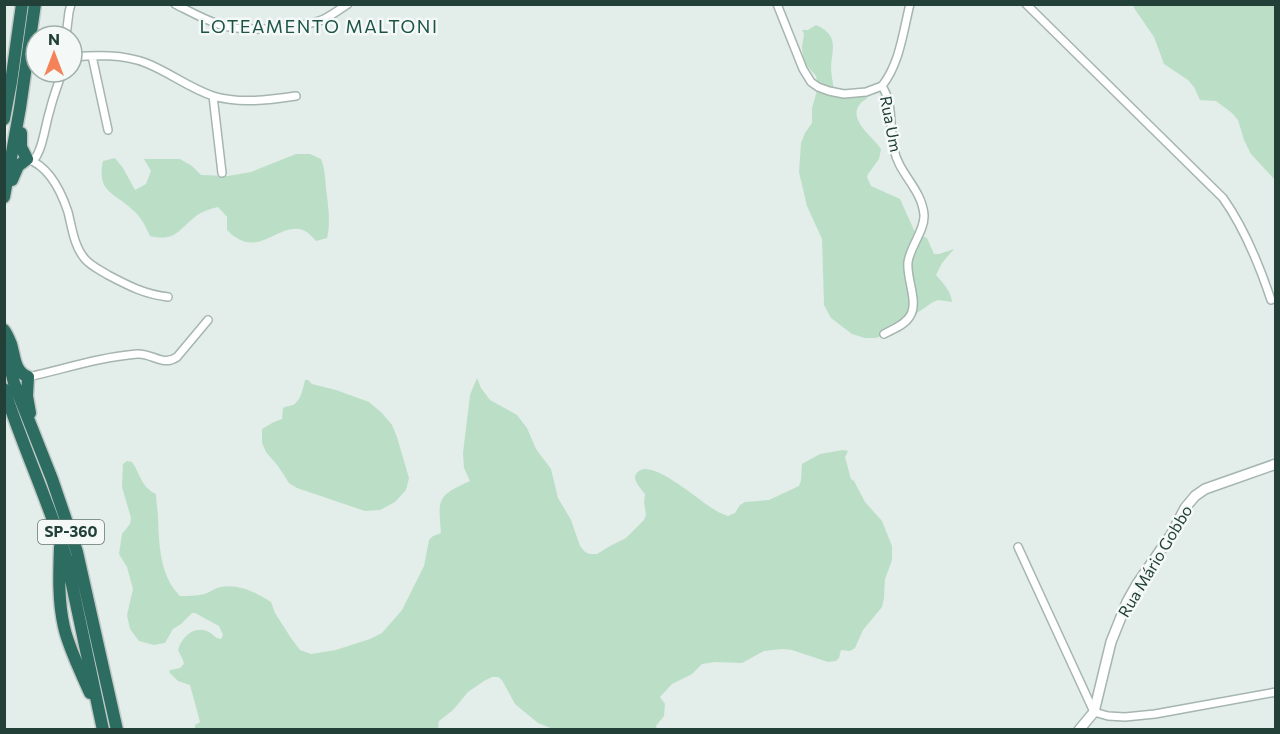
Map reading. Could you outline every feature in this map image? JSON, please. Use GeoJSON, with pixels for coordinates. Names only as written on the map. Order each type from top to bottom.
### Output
{"type":"FeatureCollection","features":[{"type":"Feature","properties":{"kind":"highway"},"geometry":{"type":"LineString","coordinates":[[4,119],[21,4]]}},
{"type":"Feature","properties":{"kind":"highway"},"geometry":{"type":"LineString","coordinates":[[4,197],[35,4]]}},
{"type":"Feature","properties":{"kind":"highway"},"geometry":{"type":"LineString","coordinates":[[5,191],[18,166],[30,160],[22,152],[20,145],[20,108]]}},
{"type":"Feature","properties":{"kind":"highway"},"geometry":{"type":"LineString","coordinates":[[4,330],[19,372],[28,377],[27,396],[34,438]]}},
{"type":"Feature","properties":{"kind":"highway","name":"SP-360"},"geometry":{"type":"LineString","coordinates":[[4,341],[14,383],[77,552],[117,729]]}},
{"type":"Feature","properties":{"kind":"highway","name":"SP-360"},"geometry":{"type":"LineString","coordinates":[[4,389],[16,426],[60,537],[59,589],[64,627],[103,729]]}},
{"type":"Feature","properties":{"kind":"highway"},"geometry":{"type":"LineString","coordinates":[[4,404],[16,426]]}},
{"type":"Feature","properties":{"kind":"street"},"geometry":{"type":"LineString","coordinates":[[68,24],[71,4]]}},
{"type":"Feature","properties":{"kind":"street"},"geometry":{"type":"LineString","coordinates":[[175,4],[218,24],[249,28],[303,25],[323,19],[348,4]]}},
{"type":"Feature","properties":{"kind":"street","name":"Rua Um"},"geometry":{"type":"LineString","coordinates":[[777,4],[803,69],[811,82],[829,91],[866,92],[882,86],[887,93],[894,149],[900,167],[914,187],[924,216],[908,263],[913,310],[901,326],[884,333]]}},
{"type":"Feature","properties":{"kind":"street"},"geometry":{"type":"LineString","coordinates":[[882,86],[895,63],[910,4]]}},
{"type":"Feature","properties":{"kind":"street"},"geometry":{"type":"LineString","coordinates":[[1026,4],[1223,198],[1238,220],[1262,271],[1271,300]]}},
{"type":"Feature","properties":{"kind":"street"},"geometry":{"type":"LineString","coordinates":[[84,56],[128,58],[146,63],[213,96],[246,100],[269,100],[296,96]]}},
{"type":"Feature","properties":{"kind":"street"},"geometry":{"type":"LineString","coordinates":[[92,56],[108,130]]}},
{"type":"Feature","properties":{"kind":"street"},"geometry":{"type":"LineString","coordinates":[[58,84],[45,124],[41,147],[37,156],[30,160],[45,170],[56,186],[65,204],[78,248],[86,260],[135,289],[168,297]]}},
{"type":"Feature","properties":{"kind":"street"},"geometry":{"type":"LineString","coordinates":[[213,96],[222,173]]}},
{"type":"Feature","properties":{"kind":"street"},"geometry":{"type":"LineString","coordinates":[[28,377],[118,356],[144,354],[170,361],[177,357],[208,320]]}},
{"type":"Feature","properties":{"kind":"street","name":"Rua Mário Gobbo"},"geometry":{"type":"LineString","coordinates":[[1095,712],[1117,625],[1137,584],[1171,535],[1185,508],[1195,496],[1205,489],[1275,464]]}},
{"type":"Feature","properties":{"kind":"street"},"geometry":{"type":"LineString","coordinates":[[1018,547],[1095,712],[1108,716],[1125,717],[1155,714],[1275,692]]}},
{"type":"Feature","properties":{"kind":"street"},"geometry":{"type":"LineString","coordinates":[[1079,729],[1095,712]]}},
{"type":"Feature","properties":{"kind":"green space"},"geometry":{"type":"Polygon","coordinates":[[[1133,5],[1275,5],[1275,180],[1251,154],[1238,120],[1232,113],[1216,101],[1200,100],[1188,80],[1164,64],[1154,37],[1133,5]]]}},
{"type":"Feature","properties":{"kind":"green space"},"geometry":{"type":"Polygon","coordinates":[[[816,25],[831,37],[834,91],[849,91],[868,98],[860,104],[857,116],[863,128],[881,149],[879,159],[867,177],[871,186],[900,199],[914,230],[927,238],[934,254],[954,249],[942,263],[936,275],[944,284],[952,302],[938,300],[933,302],[891,331],[876,338],[865,338],[852,334],[831,318],[824,305],[822,239],[807,206],[799,172],[801,143],[812,123],[812,108],[818,87],[816,76],[803,57],[804,34],[802,30],[808,30],[816,25]]]}},
{"type":"Feature","properties":{"kind":"green space"},"geometry":{"type":"Polygon","coordinates":[[[296,154],[310,154],[321,159],[329,213],[327,238],[316,241],[306,232],[295,229],[286,230],[259,242],[238,239],[227,230],[227,217],[218,207],[199,214],[176,234],[166,237],[150,236],[137,215],[105,187],[102,172],[103,161],[115,158],[135,190],[146,184],[151,171],[144,159],[180,159],[201,175],[228,176],[251,172],[296,154]]]}},
{"type":"Feature","properties":{"kind":"green space"},"geometry":{"type":"Polygon","coordinates":[[[477,378],[490,400],[517,415],[527,428],[536,449],[551,469],[558,498],[571,520],[580,546],[590,554],[597,554],[626,538],[644,520],[646,515],[645,494],[635,478],[639,471],[646,469],[666,476],[728,516],[735,513],[745,502],[769,500],[799,486],[802,464],[820,454],[848,451],[845,457],[851,479],[865,502],[882,521],[892,546],[892,560],[885,579],[882,607],[863,630],[855,648],[850,651],[841,650],[836,661],[828,662],[782,649],[764,651],[742,663],[702,664],[692,674],[672,684],[660,697],[665,704],[664,716],[656,726],[657,729],[553,729],[538,723],[515,704],[502,680],[492,677],[468,692],[453,710],[439,721],[438,729],[195,729],[195,725],[200,722],[190,685],[178,681],[169,672],[184,664],[178,650],[190,633],[204,630],[221,639],[223,635],[219,626],[195,613],[173,629],[165,643],[154,645],[139,641],[130,629],[127,615],[133,589],[127,567],[119,554],[122,534],[130,524],[131,518],[122,487],[123,464],[127,461],[132,462],[144,484],[156,494],[162,560],[168,579],[180,596],[201,595],[224,586],[245,589],[271,602],[275,613],[300,650],[311,654],[336,650],[382,633],[402,610],[424,566],[429,540],[441,533],[440,505],[442,499],[451,491],[470,481],[464,468],[463,453],[470,395],[477,378]]]}},
{"type":"Feature","properties":{"kind":"green space"},"geometry":{"type":"Polygon","coordinates":[[[305,380],[369,402],[392,425],[409,478],[406,490],[395,502],[380,510],[365,511],[297,488],[289,483],[266,452],[262,443],[262,429],[282,419],[283,408],[298,401],[305,380]]]}},
{"type":"Feature","properties":{"kind":"district","name":"LOTEAMENTO MALTONI"},"geometry":{"type":"Point","coordinates":[319,27]}}]}
